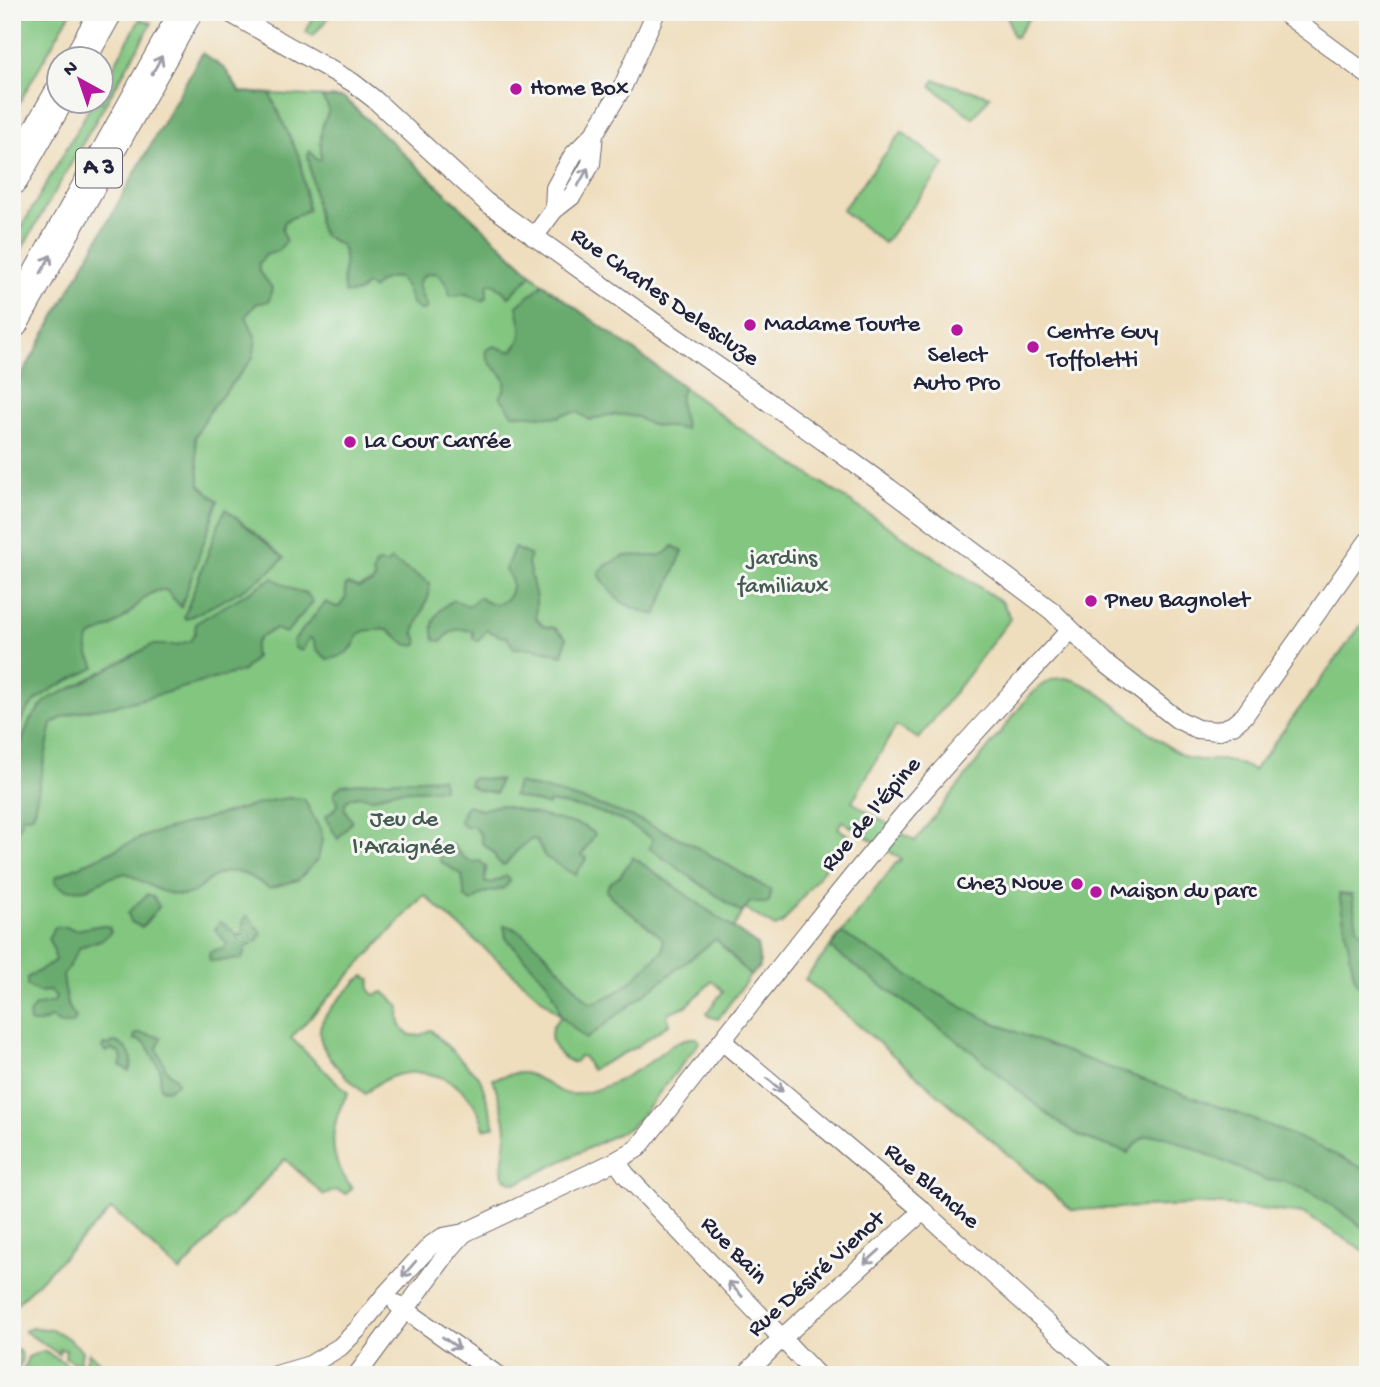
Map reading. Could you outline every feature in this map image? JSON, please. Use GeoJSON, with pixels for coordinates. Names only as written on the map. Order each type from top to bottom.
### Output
{"type":"FeatureCollection","features":[{"type":"Feature","properties":{"kind":"highway"},"geometry":{"type":"LineString","coordinates":[[87,46],[106,12]]}},
{"type":"Feature","properties":{"kind":"highway","name":"A 3"},"geometry":{"type":"LineString","coordinates":[[12,323],[186,12]]}},
{"type":"Feature","properties":{"kind":"highway"},"geometry":{"type":"LineString","coordinates":[[12,179],[48,116]]}},
{"type":"Feature","properties":{"kind":"street","name":"Rue Charles Delescluze"},"geometry":{"type":"LineString","coordinates":[[228,12],[352,82],[486,202],[889,488],[1052,611],[1104,662],[1177,719],[1197,729],[1217,731],[1233,725],[1244,716],[1368,541]]}},
{"type":"Feature","properties":{"kind":"street"},"geometry":{"type":"LineString","coordinates":[[534,237],[554,210],[572,196],[591,164],[594,134],[622,88],[656,12]]}},
{"type":"Feature","properties":{"kind":"street"},"geometry":{"type":"LineString","coordinates":[[1283,12],[1368,75]]}},
{"type":"Feature","properties":{"kind":"street","name":"Rue de l'Épine"},"geometry":{"type":"LineString","coordinates":[[276,1375],[310,1365],[340,1347],[431,1245],[443,1237],[464,1233],[638,1148],[804,937],[926,788],[1070,630]]}},
{"type":"Feature","properties":{"kind":"street","name":"Rue Blanche"},"geometry":{"type":"LineString","coordinates":[[722,1041],[923,1211],[1104,1375]]}},
{"type":"Feature","properties":{"kind":"street","name":"Rue Bain"},"geometry":{"type":"LineString","coordinates":[[615,1161],[817,1375]]}},
{"type":"Feature","properties":{"kind":"street","name":"Rue Désiré Vienot"},"geometry":{"type":"LineString","coordinates":[[745,1375],[782,1338],[923,1211]]}},
{"type":"Feature","properties":{"kind":"street"},"geometry":{"type":"LineString","coordinates":[[357,1375],[464,1233]]}},
{"type":"Feature","properties":{"kind":"street"},"geometry":{"type":"LineString","coordinates":[[385,1295],[497,1375]]}},
{"type":"Feature","properties":{"kind":"green space"},"geometry":{"type":"Polygon","coordinates":[[[12,12],[71,12],[52,46],[46,46],[46,56],[12,115],[12,12]]]}},
{"type":"Feature","properties":{"kind":"green space"},"geometry":{"type":"Polygon","coordinates":[[[315,12],[333,12],[313,36],[306,32],[315,12]]]}},
{"type":"Feature","properties":{"kind":"green space"},"geometry":{"type":"Polygon","coordinates":[[[1006,12],[1033,12],[1016,37],[1013,36],[1006,12]]]}},
{"type":"Feature","properties":{"kind":"green space"},"geometry":{"type":"Polygon","coordinates":[[[140,19],[152,23],[116,85],[116,62],[140,19]]]}},
{"type":"Feature","properties":{"kind":"green space"},"geometry":{"type":"Polygon","coordinates":[[[202,53],[225,69],[240,92],[270,94],[300,159],[308,210],[285,221],[282,229],[286,241],[278,251],[266,255],[259,263],[259,270],[272,288],[269,301],[256,304],[246,316],[256,339],[253,358],[211,409],[195,437],[200,485],[218,501],[181,607],[166,590],[153,592],[120,621],[89,638],[89,654],[96,667],[55,687],[35,702],[18,726],[12,743],[12,393],[202,53]]]}},
{"type":"Feature","properties":{"kind":"green space"},"geometry":{"type":"Polygon","coordinates":[[[935,80],[990,96],[973,118],[931,86],[935,80]]]}},
{"type":"Feature","properties":{"kind":"green space"},"geometry":{"type":"Polygon","coordinates":[[[240,92],[344,98],[543,284],[736,426],[1002,602],[1011,618],[919,739],[896,726],[852,802],[915,841],[1029,696],[1057,678],[1074,680],[1089,687],[1186,757],[1222,760],[1254,770],[1368,616],[1368,1253],[1304,1214],[1215,1204],[1072,1210],[805,979],[901,859],[842,821],[838,828],[849,836],[782,924],[775,927],[745,909],[733,928],[757,945],[760,966],[718,1019],[708,1016],[707,1013],[723,991],[712,981],[687,1006],[667,1013],[669,1024],[636,1047],[591,1070],[584,1057],[579,1056],[574,1063],[569,1061],[553,1044],[551,1032],[561,1016],[424,895],[291,1038],[348,1093],[337,1118],[334,1145],[338,1166],[352,1188],[346,1194],[336,1190],[324,1195],[285,1159],[180,1272],[112,1209],[12,1308],[12,535],[240,92]]]}},
{"type":"Feature","properties":{"kind":"green space"},"geometry":{"type":"Polygon","coordinates":[[[321,97],[344,98],[532,274],[509,297],[495,284],[489,283],[487,297],[482,301],[466,294],[450,296],[448,287],[439,274],[427,274],[418,284],[427,308],[421,311],[412,304],[406,287],[399,278],[384,279],[372,289],[366,284],[357,292],[345,293],[344,252],[342,246],[323,235],[308,155],[310,151],[317,160],[321,159],[321,132],[329,110],[321,97]]]}},
{"type":"Feature","properties":{"kind":"green space"},"geometry":{"type":"Polygon","coordinates":[[[85,116],[98,116],[12,266],[12,244],[85,116]]]}},
{"type":"Feature","properties":{"kind":"green space"},"geometry":{"type":"Polygon","coordinates":[[[902,132],[945,165],[884,243],[842,210],[902,132]]]}},
{"type":"Feature","properties":{"kind":"green space"},"geometry":{"type":"Polygon","coordinates":[[[543,284],[684,387],[680,403],[685,429],[651,425],[637,417],[624,415],[609,415],[590,420],[577,412],[558,417],[513,414],[500,397],[505,389],[505,382],[490,363],[486,350],[494,346],[513,350],[521,334],[517,306],[543,284]]]}},
{"type":"Feature","properties":{"kind":"green space"},"geometry":{"type":"Polygon","coordinates":[[[226,509],[284,558],[264,576],[186,619],[184,617],[226,509]]]}},
{"type":"Feature","properties":{"kind":"green space"},"geometry":{"type":"Polygon","coordinates":[[[673,546],[683,551],[656,615],[622,602],[610,591],[599,574],[605,566],[622,557],[657,556],[673,546]]]}},
{"type":"Feature","properties":{"kind":"green space"},"geometry":{"type":"Polygon","coordinates":[[[514,548],[530,555],[528,563],[536,598],[536,618],[543,626],[555,628],[566,638],[563,655],[533,648],[514,648],[507,637],[487,630],[478,641],[473,638],[473,631],[463,629],[452,631],[442,641],[435,640],[433,627],[436,617],[453,600],[469,606],[479,597],[495,604],[507,598],[512,585],[505,570],[514,548]]]}},
{"type":"Feature","properties":{"kind":"green space"},"geometry":{"type":"Polygon","coordinates":[[[391,560],[430,583],[429,595],[414,632],[418,645],[404,643],[387,630],[368,630],[358,635],[351,649],[333,658],[327,659],[309,638],[302,651],[295,648],[293,641],[326,602],[340,606],[346,597],[345,587],[348,584],[358,588],[372,583],[375,579],[373,573],[376,564],[387,564],[391,560]]]}},
{"type":"Feature","properties":{"kind":"green space"},"geometry":{"type":"Polygon","coordinates":[[[273,578],[294,590],[306,593],[313,602],[286,633],[276,629],[258,639],[254,647],[255,658],[243,671],[118,705],[75,713],[52,724],[33,815],[23,817],[19,828],[12,833],[12,767],[30,720],[44,703],[152,645],[176,645],[190,641],[195,633],[196,623],[273,578]]]}},
{"type":"Feature","properties":{"kind":"green space"},"geometry":{"type":"Polygon","coordinates":[[[441,778],[443,789],[392,791],[375,798],[350,798],[345,803],[345,810],[352,821],[338,839],[325,817],[337,807],[334,792],[342,785],[441,778]]]}},
{"type":"Feature","properties":{"kind":"green space"},"geometry":{"type":"Polygon","coordinates":[[[472,778],[499,780],[496,793],[478,790],[470,785],[472,778]]]}},
{"type":"Feature","properties":{"kind":"green space"},"geometry":{"type":"Polygon","coordinates":[[[517,783],[600,806],[681,839],[770,890],[770,900],[765,903],[750,902],[742,913],[649,848],[653,839],[621,820],[592,810],[549,802],[548,805],[513,796],[517,783]]]}},
{"type":"Feature","properties":{"kind":"green space"},"geometry":{"type":"Polygon","coordinates":[[[288,798],[304,799],[321,831],[318,859],[298,880],[269,888],[245,875],[225,872],[214,876],[194,892],[184,895],[159,890],[126,873],[86,889],[66,890],[55,883],[55,877],[147,835],[288,798]]]}},
{"type":"Feature","properties":{"kind":"green space"},"geometry":{"type":"Polygon","coordinates":[[[469,805],[480,810],[500,805],[583,826],[595,834],[582,855],[587,858],[575,875],[545,857],[536,840],[532,839],[502,865],[482,843],[481,835],[474,827],[465,827],[460,822],[465,808],[469,805]]]}},
{"type":"Feature","properties":{"kind":"green space"},"geometry":{"type":"Polygon","coordinates":[[[445,845],[452,845],[472,862],[480,861],[486,867],[485,883],[506,876],[510,881],[504,888],[486,892],[472,902],[465,898],[462,875],[440,861],[445,845]]]}},
{"type":"Feature","properties":{"kind":"green space"},"geometry":{"type":"Polygon","coordinates":[[[633,857],[757,945],[760,966],[750,976],[716,939],[586,1039],[561,1017],[557,1001],[547,982],[506,938],[504,925],[516,929],[539,947],[590,1003],[612,995],[630,982],[663,950],[663,939],[606,891],[633,857]]]}},
{"type":"Feature","properties":{"kind":"green space"},"geometry":{"type":"Polygon","coordinates":[[[147,894],[153,896],[159,907],[142,927],[131,922],[128,913],[147,894]]]}},
{"type":"Feature","properties":{"kind":"green space"},"geometry":{"type":"Polygon","coordinates":[[[1339,894],[1352,895],[1357,926],[1368,943],[1368,1002],[1354,976],[1339,894]]]}},
{"type":"Feature","properties":{"kind":"green space"},"geometry":{"type":"Polygon","coordinates":[[[248,916],[262,934],[257,941],[246,947],[242,959],[210,961],[209,953],[223,949],[227,943],[215,930],[220,922],[240,937],[244,918],[248,916]]]}},
{"type":"Feature","properties":{"kind":"green space"},"geometry":{"type":"Polygon","coordinates":[[[102,925],[109,927],[111,932],[103,939],[80,947],[63,976],[67,1004],[76,1018],[71,1024],[60,1024],[51,1018],[40,1023],[30,1023],[29,1014],[35,1006],[54,1002],[56,996],[50,991],[39,992],[27,986],[27,978],[55,960],[48,938],[55,927],[76,930],[102,925]]]}},
{"type":"Feature","properties":{"kind":"green space"},"geometry":{"type":"Polygon","coordinates":[[[842,933],[973,1013],[1086,1059],[1230,1110],[1368,1171],[1368,1231],[1307,1190],[1285,1182],[1266,1180],[1165,1136],[1144,1137],[1128,1153],[1079,1136],[1050,1116],[965,1046],[830,948],[842,933]]]}},
{"type":"Feature","properties":{"kind":"green space"},"geometry":{"type":"Polygon","coordinates":[[[364,976],[371,980],[370,989],[375,995],[384,992],[400,1007],[400,1023],[405,1032],[414,1036],[431,1030],[480,1078],[495,1126],[484,1129],[477,1110],[466,1095],[452,1083],[435,1075],[399,1074],[381,1081],[365,1094],[333,1062],[321,1042],[322,1022],[333,1006],[364,976]]]}},
{"type":"Feature","properties":{"kind":"green space"},"geometry":{"type":"Polygon","coordinates":[[[139,1033],[161,1037],[157,1049],[166,1069],[176,1079],[177,1084],[167,1090],[160,1088],[160,1069],[146,1044],[134,1039],[139,1033]]]}},
{"type":"Feature","properties":{"kind":"green space"},"geometry":{"type":"Polygon","coordinates":[[[697,1038],[698,1044],[629,1128],[518,1183],[503,1176],[505,1124],[493,1079],[524,1073],[564,1093],[578,1094],[623,1078],[674,1044],[697,1038]]]}},
{"type":"Feature","properties":{"kind":"green space"},"geometry":{"type":"Polygon","coordinates":[[[113,1042],[122,1045],[129,1053],[132,1060],[129,1071],[120,1065],[120,1053],[111,1049],[106,1052],[102,1048],[113,1042]]]}},
{"type":"Feature","properties":{"kind":"green space"},"geometry":{"type":"Polygon","coordinates":[[[32,1328],[48,1329],[65,1336],[82,1351],[80,1362],[73,1362],[65,1357],[66,1350],[60,1349],[59,1354],[24,1331],[32,1328]]]}},
{"type":"Feature","properties":{"kind":"green space"},"geometry":{"type":"Polygon","coordinates":[[[12,1348],[21,1355],[16,1375],[12,1375],[12,1348]]]}},
{"type":"Feature","properties":{"kind":"green space"},"geometry":{"type":"Polygon","coordinates":[[[43,1351],[64,1362],[76,1375],[25,1375],[23,1371],[28,1357],[43,1351]]]}},
{"type":"Feature","properties":{"kind":"green space"},"geometry":{"type":"Polygon","coordinates":[[[89,1353],[116,1375],[87,1375],[83,1372],[89,1353]]]}},
{"type":"Feature","properties":{"kind":"place","name":"Home Box"},"geometry":{"type":"Point","coordinates":[516,89]}},
{"type":"Feature","properties":{"kind":"place","name":"Madame Tourte"},"geometry":{"type":"Point","coordinates":[750,325]}},
{"type":"Feature","properties":{"kind":"place","name":"Select Auto Pro"},"geometry":{"type":"Point","coordinates":[957,330]}},
{"type":"Feature","properties":{"kind":"place","name":"Centre Guy Toffoletti"},"geometry":{"type":"Point","coordinates":[1033,347]}},
{"type":"Feature","properties":{"kind":"place","name":"La Cour Carrée"},"geometry":{"type":"Point","coordinates":[350,442]}},
{"type":"Feature","properties":{"kind":"place","name":"Pneu Bagnolet"},"geometry":{"type":"Point","coordinates":[1091,601]}},
{"type":"Feature","properties":{"kind":"place","name":"Chez Noue"},"geometry":{"type":"Point","coordinates":[1077,884]}},
{"type":"Feature","properties":{"kind":"place","name":"Maison du parc"},"geometry":{"type":"Point","coordinates":[1096,892]}},
{"type":"Feature","properties":{"kind":"park label","name":"jardins familiaux"},"geometry":{"type":"Point","coordinates":[783,573]}},
{"type":"Feature","properties":{"kind":"park label","name":"Jeu de l'Araignée"},"geometry":{"type":"Point","coordinates":[404,834]}}]}
